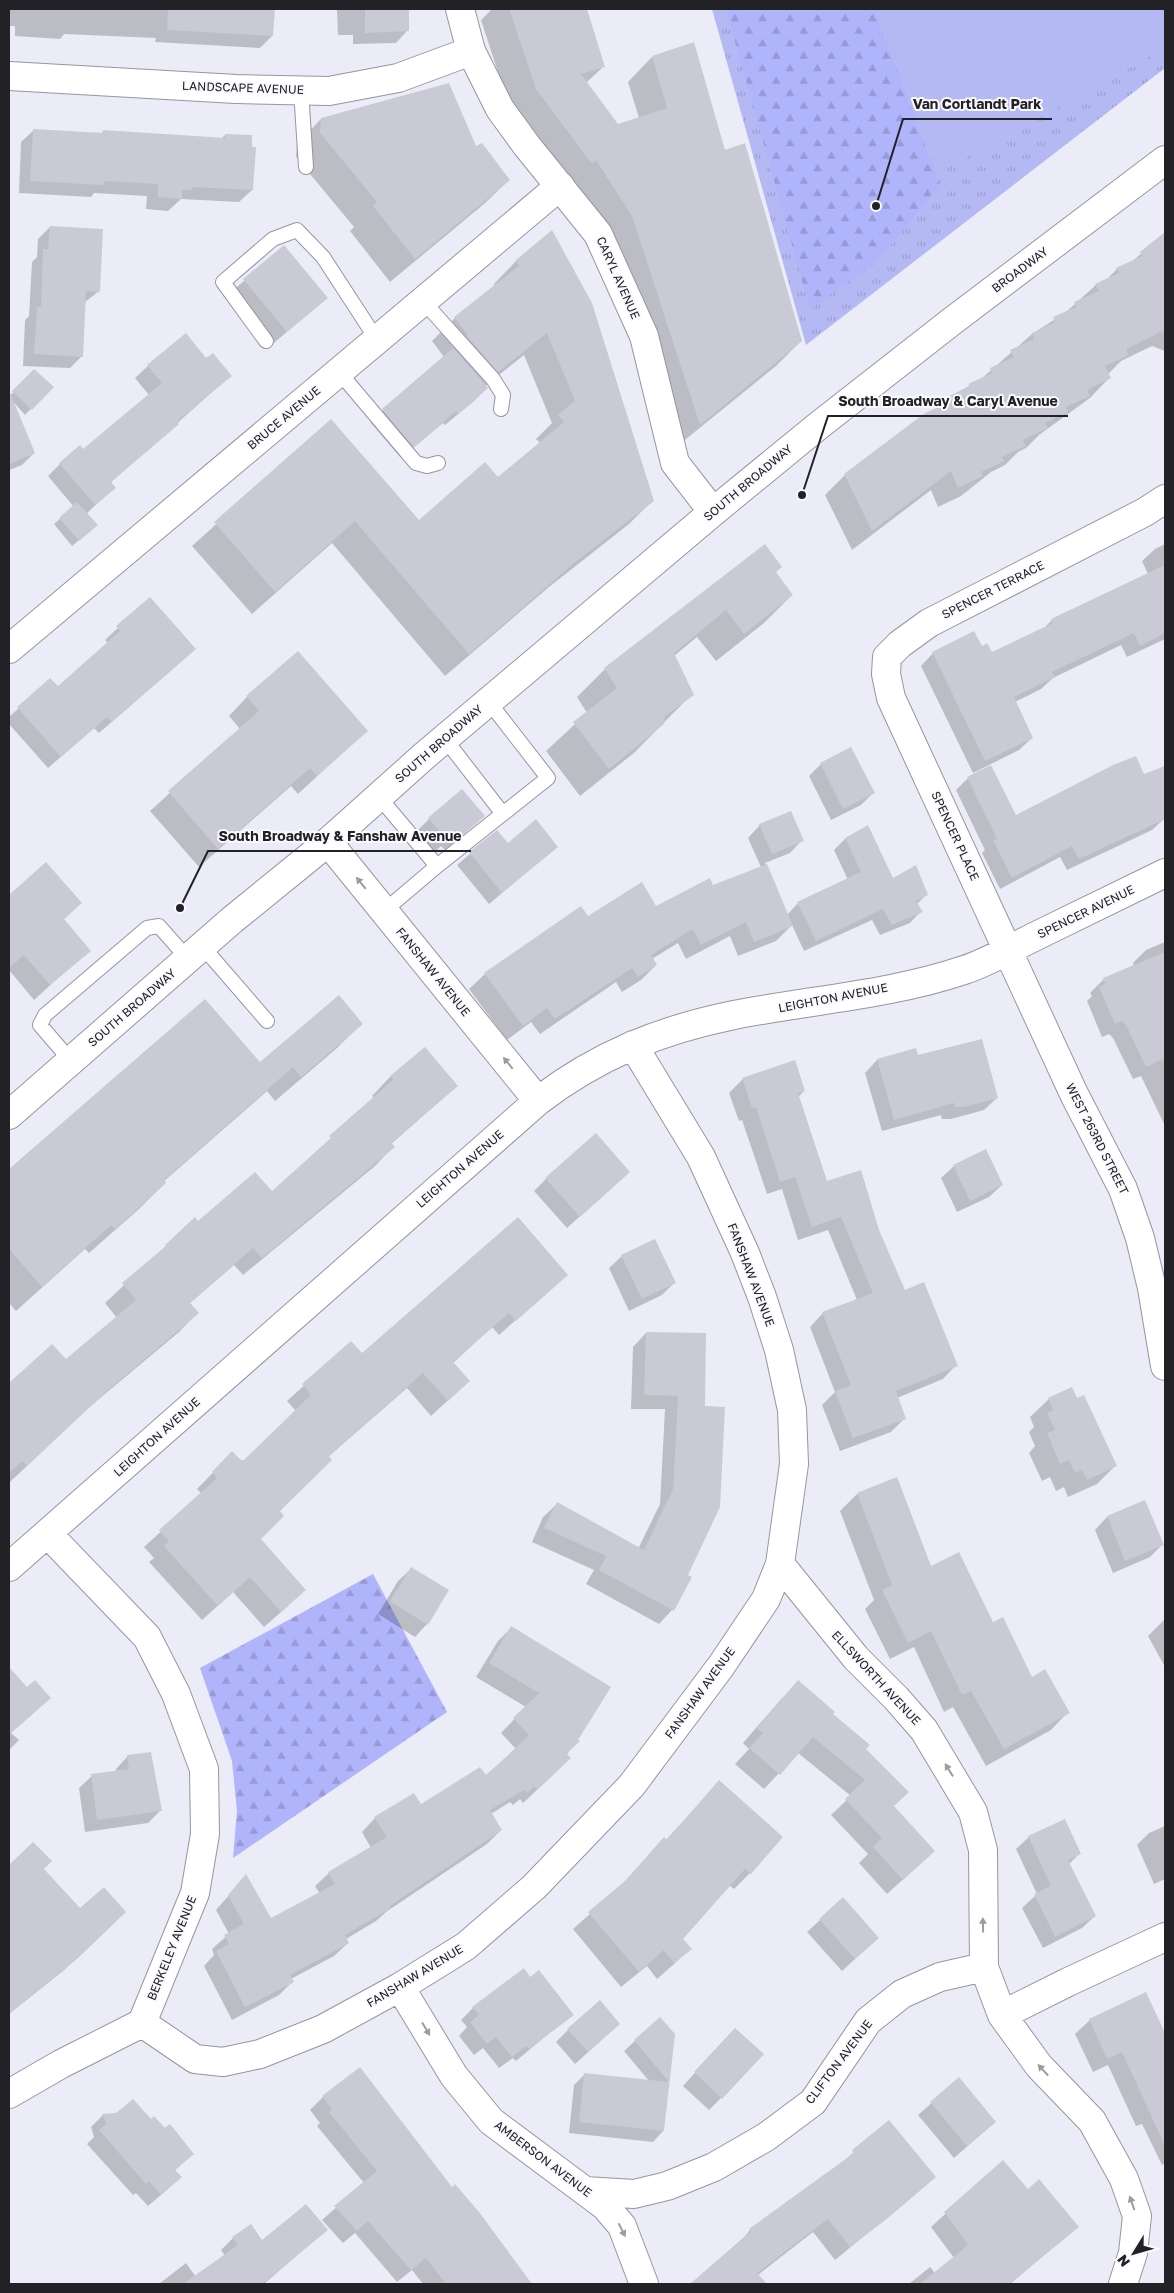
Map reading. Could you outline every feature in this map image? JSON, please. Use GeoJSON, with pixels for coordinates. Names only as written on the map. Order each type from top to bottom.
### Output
{"type":"FeatureCollection","features":[{"type":"Feature","properties":{"kind":"street","name":"CARYL AVENUE"},"geometry":{"type":"LineString","coordinates":[[460,9],[471,51],[500,109],[598,234],[616,270],[644,336],[675,463],[713,512]]}},
{"type":"Feature","properties":{"kind":"street","name":"LANDSCAPE AVENUE"},"geometry":{"type":"LineString","coordinates":[[9,76],[236,89],[329,91],[398,78],[471,51]]}},
{"type":"Feature","properties":{"kind":"street","name":"BROADWAY"},"geometry":{"type":"LineString","coordinates":[[876,381],[1165,160]]}},
{"type":"Feature","properties":{"kind":"street","name":"BRUCE AVENUE"},"geometry":{"type":"LineString","coordinates":[[9,649],[560,186]]}},
{"type":"Feature","properties":{"kind":"street","name":"SOUTH BROADWAY"},"geometry":{"type":"LineString","coordinates":[[9,1115],[195,953],[328,842],[488,702],[713,512],[876,381]]}},
{"type":"Feature","properties":{"kind":"street","name":"SPENCER TERRACE"},"geometry":{"type":"LineString","coordinates":[[902,722],[891,698],[886,674],[887,657],[900,644],[929,623],[1145,512],[1165,499]]}},
{"type":"Feature","properties":{"kind":"street","name":"SPENCER PLACE"},"geometry":{"type":"LineString","coordinates":[[902,722],[1007,950]]}},
{"type":"Feature","properties":{"kind":"street","name":"FANSHAW AVENUE"},"geometry":{"type":"LineString","coordinates":[[328,842],[538,1101]]}},
{"type":"Feature","properties":{"kind":"street","name":"SPENCER AVENUE"},"geometry":{"type":"LineString","coordinates":[[1007,950],[1165,873]]}},
{"type":"Feature","properties":{"kind":"street","name":"LEIGHTON AVENUE"},"geometry":{"type":"LineString","coordinates":[[9,1566],[48,1534],[538,1101],[598,1060],[633,1045],[733,1015],[809,1004],[965,970],[1007,950]]}},
{"type":"Feature","properties":{"kind":"street","name":"WEST 263RD STREET"},"geometry":{"type":"LineString","coordinates":[[1007,950],[1074,1094],[1124,1189],[1146,1263],[1165,1366]]}},
{"type":"Feature","properties":{"kind":"street","name":"FANSHAW AVENUE"},"geometry":{"type":"LineString","coordinates":[[142,2023],[195,2059],[222,2062],[260,2054],[322,2029],[400,1987],[466,1946],[534,1887],[632,1785],[721,1666],[761,1607],[780,1564],[794,1464],[792,1410],[779,1350],[745,1253],[701,1158],[633,1045]]}},
{"type":"Feature","properties":{"kind":"street","name":"BERKELEY AVENUE"},"geometry":{"type":"LineString","coordinates":[[48,1534],[147,1637],[176,1694],[204,1769],[205,1834],[195,1894],[142,2023]]}},
{"type":"Feature","properties":{"kind":"street","name":"ELLSWORTH AVENUE"},"geometry":{"type":"LineString","coordinates":[[780,1564],[856,1658],[896,1698],[924,1730],[973,1812],[983,1850],[984,1967],[1002,2015],[1039,2066],[1092,2121],[1124,2179],[1137,2216],[1133,2253],[1123,2284]]}},
{"type":"Feature","properties":{"kind":"street"},"geometry":{"type":"LineString","coordinates":[[1002,2015],[1165,1937]]}},
{"type":"Feature","properties":{"kind":"street","name":"CLIFTON AVENUE"},"geometry":{"type":"LineString","coordinates":[[585,2192],[634,2194],[667,2186],[714,2168],[766,2138],[813,2102],[868,2021],[902,1994],[940,1977],[984,1967]]}},
{"type":"Feature","properties":{"kind":"street","name":"AMBERSON AVENUE"},"geometry":{"type":"LineString","coordinates":[[400,1987],[454,2076],[491,2121],[604,2206],[622,2226],[644,2284]]}},
{"type":"Feature","properties":{"kind":"street"},"geometry":{"type":"LineString","coordinates":[[9,2094],[61,2064],[142,2023]]}},
{"type":"Feature","properties":{"kind":"lane"},"geometry":{"type":"LineString","coordinates":[[301,90],[306,167]]}},
{"type":"Feature","properties":{"kind":"lane"},"geometry":{"type":"LineString","coordinates":[[266,341],[223,282],[273,239],[297,230],[323,257],[377,340]]}},
{"type":"Feature","properties":{"kind":"lane"},"geometry":{"type":"LineString","coordinates":[[423,301],[493,379],[502,395],[501,409]]}},
{"type":"Feature","properties":{"kind":"lane"},"geometry":{"type":"LineString","coordinates":[[339,372],[416,463],[428,466],[438,463]]}},
{"type":"Feature","properties":{"kind":"lane"},"geometry":{"type":"LineString","coordinates":[[384,911],[437,866],[548,778],[488,702]]}},
{"type":"Feature","properties":{"kind":"lane"},"geometry":{"type":"LineString","coordinates":[[445,739],[503,814]]}},
{"type":"Feature","properties":{"kind":"lane"},"geometry":{"type":"LineString","coordinates":[[379,797],[437,866]]}},
{"type":"Feature","properties":{"kind":"lane"},"geometry":{"type":"LineString","coordinates":[[71,1061],[40,1025],[45,1015],[147,928],[160,926],[195,953],[267,1021]]}},
{"type":"Feature","properties":{"kind":"green space"},"geometry":{"type":"Polygon","coordinates":[[[712,9],[1165,9],[1165,68],[806,345],[712,9]]]}},
{"type":"Feature","properties":{"kind":"green space"},"geometry":{"type":"Polygon","coordinates":[[[726,9],[874,9],[940,185],[878,261],[810,309],[726,9]]]}},
{"type":"Feature","properties":{"kind":"green space"},"geometry":{"type":"Polygon","coordinates":[[[874,9],[1165,9],[1165,48],[955,164],[930,157],[874,9]]]}},
{"type":"Feature","properties":{"kind":"green space"},"geometry":{"type":"Polygon","coordinates":[[[373,1574],[447,1712],[233,1858],[237,1811],[232,1761],[200,1668],[373,1574]]]}},
{"type":"Feature","properties":{"kind":"building"},"geometry":{"type":"Polygon","coordinates":[[[168,9],[275,9],[273,36],[167,30],[168,9]]]}},
{"type":"Feature","properties":{"kind":"building"},"geometry":{"type":"Polygon","coordinates":[[[365,9],[409,9],[409,31],[365,33],[365,9]]]}},
{"type":"Feature","properties":{"kind":"building"},"geometry":{"type":"Polygon","coordinates":[[[509,9],[587,9],[605,67],[581,74],[618,124],[667,108],[652,56],[694,42],[725,150],[745,143],[802,341],[700,425],[632,216],[596,160],[592,164],[536,89],[509,9]]]}},
{"type":"Feature","properties":{"kind":"building"},"geometry":{"type":"Polygon","coordinates":[[[449,83],[476,146],[482,143],[510,180],[415,259],[373,206],[377,202],[320,133],[321,118],[449,83]]]}},
{"type":"Feature","properties":{"kind":"building"},"geometry":{"type":"Polygon","coordinates":[[[33,129],[103,133],[103,130],[225,138],[225,134],[252,135],[252,147],[256,147],[253,190],[192,187],[192,190],[182,190],[182,199],[158,197],[158,184],[105,181],[104,185],[30,181],[33,129]]]}},
{"type":"Feature","properties":{"kind":"building"},"geometry":{"type":"Polygon","coordinates":[[[50,226],[103,229],[100,292],[86,291],[83,357],[34,354],[37,307],[41,307],[43,249],[48,249],[50,226]]]}},
{"type":"Feature","properties":{"kind":"building"},"geometry":{"type":"Polygon","coordinates":[[[552,230],[592,303],[654,501],[573,564],[469,654],[355,521],[275,592],[214,522],[331,419],[419,520],[485,462],[498,477],[564,422],[558,415],[575,401],[547,333],[498,372],[467,336],[454,317],[519,266],[516,260],[552,230]]]}},
{"type":"Feature","properties":{"kind":"building"},"geometry":{"type":"Polygon","coordinates":[[[1165,232],[1165,330],[1126,349],[1129,355],[1105,366],[1111,378],[1087,390],[1090,396],[1066,407],[1068,412],[1045,423],[1048,428],[1023,440],[1026,446],[1002,457],[1004,461],[981,472],[983,476],[958,488],[951,471],[872,531],[844,474],[925,413],[948,403],[945,398],[970,386],[968,384],[992,373],[990,368],[1014,357],[1010,350],[1034,339],[1032,333],[1055,322],[1053,317],[1076,307],[1074,302],[1099,291],[1095,284],[1119,273],[1116,268],[1142,256],[1140,252],[1165,232]]]}},
{"type":"Feature","properties":{"kind":"building"},"geometry":{"type":"Polygon","coordinates":[[[284,245],[328,298],[287,332],[243,279],[284,245]]]}},
{"type":"Feature","properties":{"kind":"building"},"geometry":{"type":"Polygon","coordinates":[[[186,333],[206,358],[213,353],[232,376],[177,421],[179,424],[111,482],[116,488],[95,505],[59,463],[80,445],[83,449],[162,383],[147,365],[186,333]]]}},
{"type":"Feature","properties":{"kind":"building"},"geometry":{"type":"Polygon","coordinates":[[[453,348],[488,388],[458,414],[456,411],[414,447],[382,409],[453,348]]]}},
{"type":"Feature","properties":{"kind":"building"},"geometry":{"type":"Polygon","coordinates":[[[34,369],[54,387],[32,410],[12,391],[34,369]]]}},
{"type":"Feature","properties":{"kind":"building"},"geometry":{"type":"Polygon","coordinates":[[[9,390],[35,453],[9,464],[9,390]]]}},
{"type":"Feature","properties":{"kind":"building"},"geometry":{"type":"Polygon","coordinates":[[[77,502],[98,525],[79,541],[59,518],[77,502]]]}},
{"type":"Feature","properties":{"kind":"building"},"geometry":{"type":"Polygon","coordinates":[[[765,544],[782,567],[776,572],[793,595],[744,634],[726,610],[674,653],[694,695],[665,716],[664,724],[609,769],[573,722],[617,688],[604,668],[765,544]]]}},
{"type":"Feature","properties":{"kind":"building"},"geometry":{"type":"Polygon","coordinates":[[[1165,565],[1165,633],[1140,646],[1134,633],[1052,672],[1055,677],[1014,697],[1033,738],[985,761],[932,652],[974,631],[982,646],[987,643],[992,652],[1053,623],[1051,619],[1165,565]]]}},
{"type":"Feature","properties":{"kind":"building"},"geometry":{"type":"Polygon","coordinates":[[[150,597],[196,649],[112,722],[107,717],[61,757],[17,707],[50,678],[58,686],[120,631],[116,626],[150,597]]]}},
{"type":"Feature","properties":{"kind":"building"},"geometry":{"type":"Polygon","coordinates":[[[298,651],[368,731],[317,776],[310,768],[218,849],[168,791],[259,711],[246,696],[298,651]]]}},
{"type":"Feature","properties":{"kind":"building"},"geometry":{"type":"Polygon","coordinates":[[[851,747],[875,793],[843,809],[820,763],[851,747]]]}},
{"type":"Feature","properties":{"kind":"building"},"geometry":{"type":"Polygon","coordinates":[[[1136,756],[1144,774],[1165,766],[1165,819],[1079,859],[1072,846],[1012,878],[993,840],[997,839],[967,777],[991,765],[1016,815],[1113,765],[1136,756]]]}},
{"type":"Feature","properties":{"kind":"building"},"geometry":{"type":"Polygon","coordinates":[[[462,789],[485,816],[458,839],[454,835],[448,840],[428,818],[462,789]]]}},
{"type":"Feature","properties":{"kind":"building"},"geometry":{"type":"Polygon","coordinates":[[[791,811],[804,841],[772,854],[759,824],[791,811]]]}},
{"type":"Feature","properties":{"kind":"building"},"geometry":{"type":"Polygon","coordinates":[[[536,819],[558,847],[502,893],[469,852],[497,830],[508,843],[536,819]]]}},
{"type":"Feature","properties":{"kind":"building"},"geometry":{"type":"Polygon","coordinates":[[[868,825],[893,878],[916,865],[928,895],[916,901],[923,912],[892,925],[883,909],[816,941],[797,902],[861,872],[845,838],[868,825]]]}},
{"type":"Feature","properties":{"kind":"building"},"geometry":{"type":"Polygon","coordinates":[[[46,862],[82,903],[64,919],[91,951],[50,985],[24,955],[9,968],[9,895],[46,862]]]}},
{"type":"Feature","properties":{"kind":"building"},"geometry":{"type":"Polygon","coordinates":[[[767,864],[793,926],[754,942],[746,922],[701,945],[693,929],[651,955],[657,965],[638,977],[632,968],[555,1019],[547,1008],[523,1026],[484,973],[581,906],[588,916],[642,882],[656,906],[710,878],[713,885],[767,864]]]}},
{"type":"Feature","properties":{"kind":"building"},"geometry":{"type":"Polygon","coordinates":[[[1165,952],[1165,1058],[1146,1067],[1126,1025],[1122,1021],[1115,1024],[1099,987],[1105,984],[1103,978],[1165,952]]]}},
{"type":"Feature","properties":{"kind":"building"},"geometry":{"type":"Polygon","coordinates":[[[339,995],[363,1024],[301,1077],[293,1067],[164,1180],[166,1183],[115,1229],[111,1225],[42,1287],[9,1249],[9,1169],[205,999],[260,1062],[339,995]]]}},
{"type":"Feature","properties":{"kind":"building"},"geometry":{"type":"Polygon","coordinates":[[[982,1039],[998,1098],[964,1107],[955,1107],[954,1103],[894,1120],[877,1059],[916,1048],[918,1055],[982,1039]]]}},
{"type":"Feature","properties":{"kind":"building"},"geometry":{"type":"Polygon","coordinates":[[[425,1047],[458,1086],[391,1143],[395,1147],[262,1258],[253,1248],[190,1303],[199,1313],[107,1391],[27,1466],[22,1461],[9,1473],[9,1383],[52,1344],[66,1359],[136,1300],[122,1283],[166,1246],[195,1217],[198,1221],[255,1172],[272,1191],[331,1138],[329,1136],[393,1080],[390,1076],[425,1047]]]}},
{"type":"Feature","properties":{"kind":"building"},"geometry":{"type":"Polygon","coordinates":[[[795,1060],[805,1091],[798,1093],[827,1181],[861,1170],[879,1230],[905,1290],[924,1282],[958,1366],[896,1391],[906,1419],[853,1438],[835,1391],[851,1385],[822,1312],[873,1293],[841,1217],[812,1227],[795,1177],[780,1182],[756,1107],[752,1108],[742,1078],[795,1060]]]}},
{"type":"Feature","properties":{"kind":"building"},"geometry":{"type":"Polygon","coordinates":[[[596,1133],[630,1172],[580,1217],[545,1178],[596,1133]]]}},
{"type":"Feature","properties":{"kind":"building"},"geometry":{"type":"Polygon","coordinates":[[[986,1149],[1003,1185],[970,1201],[953,1165],[986,1149]]]}},
{"type":"Feature","properties":{"kind":"building"},"geometry":{"type":"Polygon","coordinates":[[[518,1217],[568,1275],[516,1321],[509,1313],[453,1362],[470,1381],[448,1401],[423,1373],[329,1456],[332,1460],[280,1511],[284,1516],[261,1539],[306,1590],[281,1612],[250,1577],[218,1606],[164,1546],[169,1541],[159,1530],[217,1478],[212,1472],[232,1451],[241,1460],[244,1460],[311,1395],[302,1384],[351,1341],[362,1353],[518,1217]]]}},
{"type":"Feature","properties":{"kind":"building"},"geometry":{"type":"Polygon","coordinates":[[[655,1239],[676,1283],[642,1299],[621,1255],[655,1239]]]}},
{"type":"Feature","properties":{"kind":"building"},"geometry":{"type":"Polygon","coordinates":[[[646,1332],[706,1333],[705,1406],[725,1407],[720,1507],[688,1575],[692,1577],[674,1611],[599,1570],[606,1556],[544,1528],[557,1502],[644,1550],[673,1489],[678,1396],[644,1395],[646,1332]]]}},
{"type":"Feature","properties":{"kind":"building"},"geometry":{"type":"Polygon","coordinates":[[[1072,1387],[1077,1398],[1084,1395],[1117,1466],[1087,1480],[1082,1470],[1075,1473],[1069,1460],[1060,1464],[1047,1433],[1055,1430],[1047,1413],[1053,1410],[1048,1398],[1072,1387]]]}},
{"type":"Feature","properties":{"kind":"building"},"geometry":{"type":"Polygon","coordinates":[[[897,1477],[931,1566],[959,1552],[993,1622],[1003,1617],[1032,1677],[1045,1669],[1070,1713],[1004,1749],[971,1691],[962,1695],[931,1631],[908,1643],[882,1590],[892,1585],[857,1493],[897,1477]]]}},
{"type":"Feature","properties":{"kind":"building"},"geometry":{"type":"Polygon","coordinates":[[[1145,1500],[1164,1545],[1125,1561],[1107,1516],[1145,1500]]]}},
{"type":"Feature","properties":{"kind":"building"},"geometry":{"type":"Polygon","coordinates":[[[411,1567],[449,1590],[428,1625],[390,1601],[411,1567]]]}},
{"type":"Feature","properties":{"kind":"building"},"geometry":{"type":"Polygon","coordinates":[[[511,1626],[611,1687],[578,1740],[580,1741],[566,1754],[571,1758],[537,1790],[534,1786],[527,1793],[524,1790],[490,1810],[502,1830],[390,1906],[391,1908],[345,1935],[349,1943],[290,1975],[294,1982],[245,2007],[216,1951],[229,1944],[224,1935],[244,1924],[228,1895],[246,1874],[271,1918],[335,1884],[328,1872],[387,1837],[374,1817],[414,1793],[421,1804],[480,1767],[486,1775],[507,1756],[529,1735],[513,1718],[539,1693],[489,1663],[511,1626]]]}},
{"type":"Feature","properties":{"kind":"building"},"geometry":{"type":"Polygon","coordinates":[[[9,1667],[27,1687],[35,1680],[51,1698],[9,1735],[9,1667]]]}},
{"type":"Feature","properties":{"kind":"building"},"geometry":{"type":"Polygon","coordinates":[[[798,1680],[835,1712],[833,1714],[870,1745],[866,1749],[909,1792],[894,1806],[935,1851],[903,1880],[873,1847],[882,1838],[845,1799],[865,1780],[813,1737],[780,1775],[749,1748],[763,1733],[757,1728],[798,1680]]]}},
{"type":"Feature","properties":{"kind":"building"},"geometry":{"type":"Polygon","coordinates":[[[151,1752],[162,1811],[97,1820],[91,1774],[129,1769],[127,1755],[151,1752]]]}},
{"type":"Feature","properties":{"kind":"building"},"geometry":{"type":"Polygon","coordinates":[[[719,1780],[783,1837],[751,1874],[745,1869],[683,1939],[692,1949],[674,1963],[664,1950],[639,1972],[588,1912],[625,1881],[664,1837],[667,1840],[719,1780]]]}},
{"type":"Feature","properties":{"kind":"building"},"geometry":{"type":"Polygon","coordinates":[[[1065,1819],[1081,1854],[1068,1860],[1096,1916],[1055,1937],[1034,1894],[1051,1886],[1028,1836],[1065,1819]]]}},
{"type":"Feature","properties":{"kind":"building"},"geometry":{"type":"Polygon","coordinates":[[[33,1842],[52,1861],[44,1869],[80,1908],[104,1887],[126,1912],[77,1959],[9,2014],[9,1865],[33,1842]]]}},
{"type":"Feature","properties":{"kind":"building"},"geometry":{"type":"Polygon","coordinates":[[[843,1897],[879,1938],[855,1959],[819,1919],[843,1897]]]}},
{"type":"Feature","properties":{"kind":"building"},"geometry":{"type":"Polygon","coordinates":[[[524,1968],[530,1977],[539,1970],[574,2015],[529,2049],[526,2046],[512,2057],[496,2037],[487,2044],[470,2022],[479,2015],[472,2007],[524,1968]]]}},
{"type":"Feature","properties":{"kind":"building"},"geometry":{"type":"Polygon","coordinates":[[[1146,1992],[1165,2033],[1165,2146],[1122,2052],[1107,2059],[1089,2019],[1146,1992]]]}},
{"type":"Feature","properties":{"kind":"building"},"geometry":{"type":"Polygon","coordinates":[[[600,2000],[620,2024],[588,2052],[567,2029],[600,2000]]]}},
{"type":"Feature","properties":{"kind":"building"},"geometry":{"type":"Polygon","coordinates":[[[660,2017],[675,2034],[664,2131],[579,2122],[584,2073],[669,2082],[634,2040],[660,2017]]]}},
{"type":"Feature","properties":{"kind":"building"},"geometry":{"type":"Polygon","coordinates":[[[735,2028],[764,2054],[722,2099],[694,2072],[735,2028]]]}},
{"type":"Feature","properties":{"kind":"building"},"geometry":{"type":"Polygon","coordinates":[[[360,2067],[452,2187],[455,2184],[479,2212],[532,2284],[446,2284],[426,2258],[411,2270],[368,2221],[357,2231],[334,2206],[377,2171],[329,2112],[332,2110],[322,2096],[360,2067]]]}},
{"type":"Feature","properties":{"kind":"building"},"geometry":{"type":"Polygon","coordinates":[[[959,2077],[996,2122],[967,2146],[930,2102],[959,2077]]]}},
{"type":"Feature","properties":{"kind":"building"},"geometry":{"type":"Polygon","coordinates":[[[133,2099],[151,2119],[154,2116],[165,2128],[170,2124],[194,2154],[175,2170],[182,2177],[161,2195],[149,2181],[146,2184],[99,2130],[106,2124],[102,2114],[116,2113],[133,2099]]]}},
{"type":"Feature","properties":{"kind":"building"},"geometry":{"type":"Polygon","coordinates":[[[889,2120],[936,2177],[888,2218],[850,2247],[828,2219],[757,2273],[767,2284],[690,2284],[751,2231],[749,2229],[854,2153],[852,2150],[889,2120]]]}},
{"type":"Feature","properties":{"kind":"building"},"geometry":{"type":"Polygon","coordinates":[[[1003,2160],[1028,2189],[1039,2179],[1079,2227],[1009,2284],[920,2284],[968,2245],[944,2212],[1003,2160]]]}},
{"type":"Feature","properties":{"kind":"building"},"geometry":{"type":"Polygon","coordinates":[[[306,2204],[328,2230],[266,2281],[260,2284],[183,2284],[238,2245],[232,2237],[251,2224],[262,2240],[306,2204]]]}},
{"type":"Feature","properties":{"kind":"place","name":"Van Cortlandt Park"},"geometry":{"type":"Point","coordinates":[876,206]}},
{"type":"Feature","properties":{"kind":"place","name":"South Broadway & Caryl Avenue"},"geometry":{"type":"Point","coordinates":[802,495]}},
{"type":"Feature","properties":{"kind":"place","name":"South Broadway & Fanshaw Avenue"},"geometry":{"type":"Point","coordinates":[180,908]}}]}
